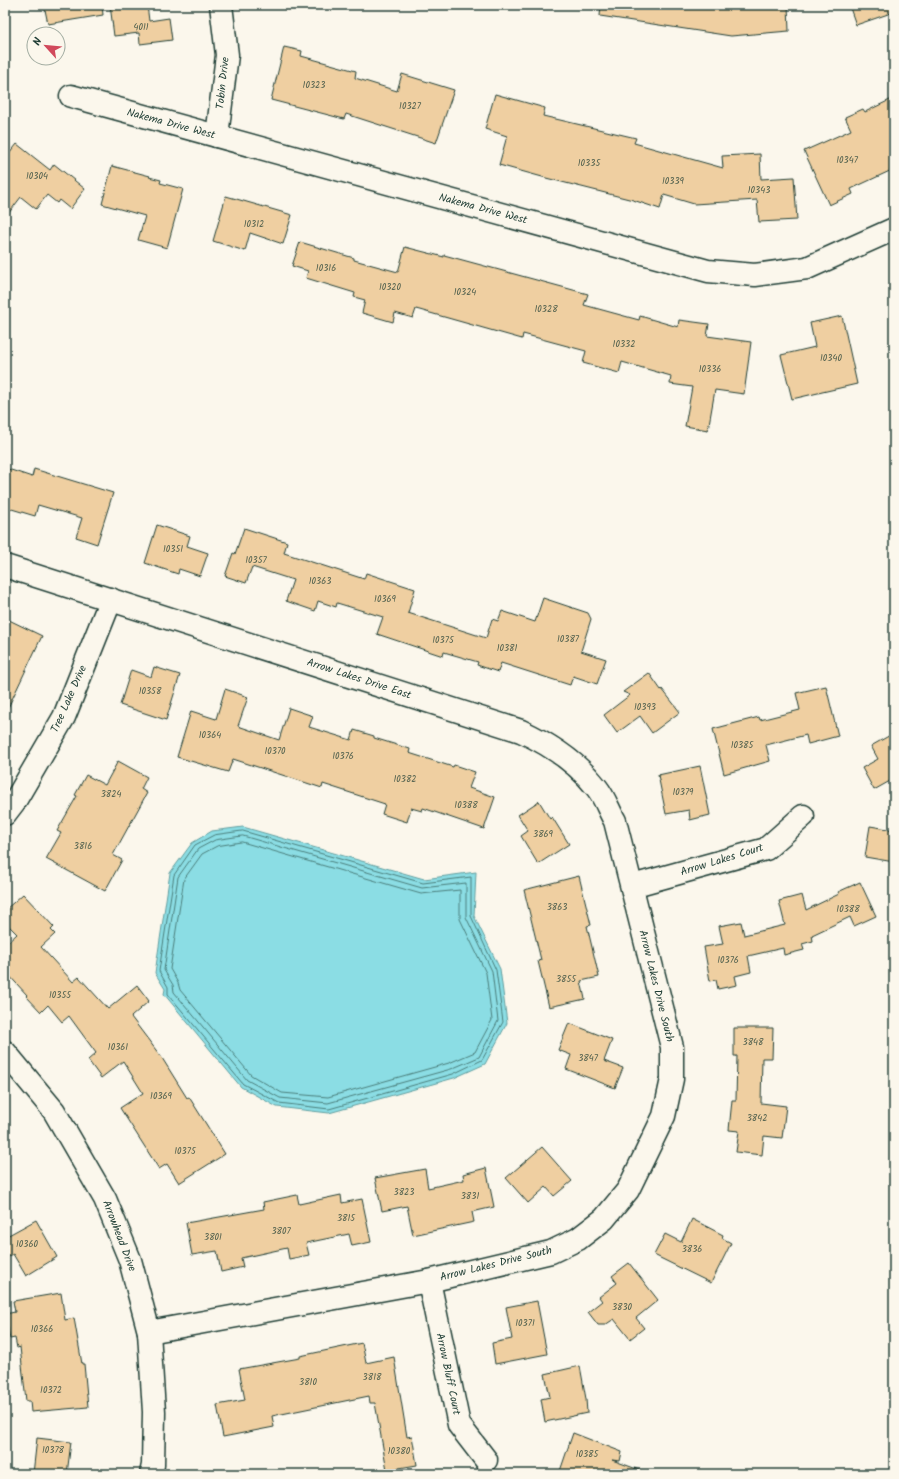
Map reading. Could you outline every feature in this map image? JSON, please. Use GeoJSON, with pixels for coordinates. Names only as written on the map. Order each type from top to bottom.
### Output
{"type":"FeatureCollection","features":[{"type":"Feature","properties":{"kind":"street","name":"Tobin Drive"},"geometry":{"type":"LineString","coordinates":[[217,136],[227,55],[221,5]]}},
{"type":"Feature","properties":{"kind":"street","name":"Nakema Drive West"},"geometry":{"type":"LineString","coordinates":[[70,96],[708,271],[755,275],[807,268],[894,229]]}},
{"type":"Feature","properties":{"kind":"street","name":"Arrow Lakes Drive East"},"geometry":{"type":"LineString","coordinates":[[5,566],[521,730],[547,743],[575,764],[598,789],[615,821],[632,886]]}},
{"type":"Feature","properties":{"kind":"street","name":"Tree Lake Drive"},"geometry":{"type":"LineString","coordinates":[[5,814],[15,801],[64,717],[111,599]]}},
{"type":"Feature","properties":{"kind":"street","name":"Arrow Lakes Court"},"geometry":{"type":"LineString","coordinates":[[632,886],[766,849],[803,816]]}},
{"type":"Feature","properties":{"kind":"street","name":"Arrow Lakes Drive South"},"geometry":{"type":"LineString","coordinates":[[149,1332],[429,1280],[551,1252],[578,1239],[604,1219],[628,1190],[664,1116],[672,1079],[672,1047],[632,886]]}},
{"type":"Feature","properties":{"kind":"street","name":"Arrowhead Drive"},"geometry":{"type":"LineString","coordinates":[[5,1052],[54,1111],[105,1199],[130,1260],[149,1332],[154,1412],[153,1465],[151,1474]]}},
{"type":"Feature","properties":{"kind":"street","name":"Arrow Bluff Court"},"geometry":{"type":"LineString","coordinates":[[429,1280],[459,1425],[486,1460]]}},
{"type":"Feature","properties":{"kind":"water"},"geometry":{"type":"Polygon","coordinates":[[[243,827],[424,879],[476,872],[474,916],[500,969],[507,1023],[485,1064],[454,1078],[329,1113],[277,1107],[241,1087],[164,994],[165,989],[155,973],[170,873],[192,843],[212,831],[243,827]]]}},
{"type":"Feature","properties":{"kind":"building"},"geometry":{"type":"Polygon","coordinates":[[[44,5],[102,5],[103,15],[48,24],[44,5]]]}},
{"type":"Feature","properties":{"kind":"building"},"geometry":{"type":"Polygon","coordinates":[[[110,5],[147,5],[149,21],[169,18],[172,40],[140,44],[139,33],[114,36],[110,5]]]}},
{"type":"Feature","properties":{"kind":"building"},"geometry":{"type":"Polygon","coordinates":[[[601,5],[788,5],[789,31],[731,36],[600,16],[601,5]]]}},
{"type":"Feature","properties":{"kind":"building"},"geometry":{"type":"Polygon","coordinates":[[[849,5],[894,5],[894,12],[856,25],[849,5]]]}},
{"type":"Feature","properties":{"kind":"building"},"geometry":{"type":"Polygon","coordinates":[[[284,47],[302,51],[301,56],[356,71],[355,78],[397,91],[402,74],[454,90],[436,143],[346,114],[344,119],[271,100],[284,47]]]}},
{"type":"Feature","properties":{"kind":"building"},"geometry":{"type":"Polygon","coordinates":[[[495,94],[545,108],[543,116],[636,138],[634,143],[723,168],[722,156],[760,154],[761,179],[794,177],[797,220],[759,222],[757,200],[694,204],[664,195],[660,209],[633,200],[499,165],[507,136],[485,129],[495,94]]]}},
{"type":"Feature","properties":{"kind":"building"},"geometry":{"type":"Polygon","coordinates":[[[894,98],[894,169],[851,189],[853,194],[829,205],[804,151],[851,130],[845,117],[863,109],[865,112],[894,98]]]}},
{"type":"Feature","properties":{"kind":"building"},"geometry":{"type":"Polygon","coordinates":[[[17,144],[50,170],[54,164],[85,189],[70,209],[59,200],[57,203],[47,195],[36,209],[21,197],[5,218],[5,159],[17,144]]]}},
{"type":"Feature","properties":{"kind":"building"},"geometry":{"type":"Polygon","coordinates":[[[112,166],[150,176],[149,177],[161,180],[160,183],[183,189],[167,248],[138,240],[145,216],[102,204],[112,166]]]}},
{"type":"Feature","properties":{"kind":"building"},"geometry":{"type":"Polygon","coordinates":[[[226,196],[292,215],[283,244],[250,233],[245,251],[213,241],[226,196]]]}},
{"type":"Feature","properties":{"kind":"building"},"geometry":{"type":"Polygon","coordinates":[[[300,242],[354,258],[354,260],[398,272],[405,247],[444,257],[444,255],[588,294],[584,305],[639,320],[640,316],[678,327],[679,320],[709,324],[707,336],[751,342],[744,394],[715,390],[708,430],[685,426],[692,387],[670,384],[671,376],[622,362],[619,373],[583,363],[586,351],[523,334],[522,339],[416,309],[413,318],[395,313],[393,322],[362,313],[365,300],[354,297],[355,293],[306,278],[308,271],[292,266],[300,242]]]}},
{"type":"Feature","properties":{"kind":"building"},"geometry":{"type":"Polygon","coordinates":[[[842,316],[857,384],[792,399],[781,355],[815,347],[810,323],[842,316]]]}},
{"type":"Feature","properties":{"kind":"building"},"geometry":{"type":"Polygon","coordinates":[[[5,468],[32,477],[34,469],[113,493],[97,544],[76,537],[82,518],[38,505],[35,516],[5,507],[5,468]]]}},
{"type":"Feature","properties":{"kind":"building"},"geometry":{"type":"Polygon","coordinates":[[[157,525],[190,536],[187,546],[208,553],[200,576],[179,569],[178,574],[145,563],[157,525]]]}},
{"type":"Feature","properties":{"kind":"building"},"geometry":{"type":"Polygon","coordinates":[[[244,528],[287,542],[284,553],[364,579],[366,573],[415,589],[408,613],[486,638],[492,619],[498,621],[502,611],[535,622],[543,598],[588,613],[591,619],[581,651],[606,659],[597,684],[573,676],[570,685],[501,663],[498,672],[477,665],[478,662],[444,652],[443,656],[377,634],[383,617],[337,603],[336,607],[318,601],[315,611],[286,601],[293,580],[252,567],[246,583],[225,576],[233,553],[235,554],[244,528]]]}},
{"type":"Feature","properties":{"kind":"building"},"geometry":{"type":"Polygon","coordinates":[[[5,618],[42,636],[5,714],[5,618]]]}},
{"type":"Feature","properties":{"kind":"building"},"geometry":{"type":"Polygon","coordinates":[[[154,667],[180,675],[166,720],[120,705],[131,670],[151,677],[154,667]]]}},
{"type":"Feature","properties":{"kind":"building"},"geometry":{"type":"Polygon","coordinates":[[[649,673],[680,712],[652,733],[640,716],[617,733],[604,715],[630,695],[623,692],[649,673]]]}},
{"type":"Feature","properties":{"kind":"building"},"geometry":{"type":"Polygon","coordinates":[[[826,686],[838,736],[808,744],[806,735],[766,745],[770,761],[724,774],[713,729],[759,717],[760,720],[800,710],[796,693],[826,686]]]}},
{"type":"Feature","properties":{"kind":"building"},"geometry":{"type":"Polygon","coordinates":[[[225,689],[248,697],[238,726],[279,740],[289,708],[313,716],[309,727],[351,740],[354,730],[410,749],[409,753],[453,767],[454,765],[475,772],[469,788],[495,797],[484,829],[423,808],[422,811],[411,808],[407,822],[382,814],[385,804],[323,784],[322,788],[233,759],[228,772],[177,757],[191,711],[216,719],[225,689]]]}},
{"type":"Feature","properties":{"kind":"building"},"geometry":{"type":"Polygon","coordinates":[[[894,733],[894,788],[890,781],[874,790],[862,768],[878,759],[871,746],[894,733]]]}},
{"type":"Feature","properties":{"kind":"building"},"geometry":{"type":"Polygon","coordinates":[[[118,761],[147,777],[141,789],[147,793],[113,855],[122,860],[105,891],[46,859],[61,833],[57,831],[77,796],[75,795],[86,775],[105,785],[118,761]]]}},
{"type":"Feature","properties":{"kind":"building"},"geometry":{"type":"Polygon","coordinates":[[[700,766],[710,815],[690,820],[689,810],[666,814],[658,775],[700,766]]]}},
{"type":"Feature","properties":{"kind":"building"},"geometry":{"type":"Polygon","coordinates":[[[539,801],[550,819],[552,817],[569,844],[538,864],[521,836],[528,831],[518,815],[539,801]]]}},
{"type":"Feature","properties":{"kind":"building"},"geometry":{"type":"Polygon","coordinates":[[[870,826],[894,830],[894,862],[865,857],[870,826]]]}},
{"type":"Feature","properties":{"kind":"building"},"geometry":{"type":"Polygon","coordinates":[[[579,876],[591,925],[587,926],[599,977],[581,981],[585,999],[549,1007],[538,961],[541,960],[524,890],[579,876]]]}},
{"type":"Feature","properties":{"kind":"building"},"geometry":{"type":"Polygon","coordinates":[[[860,882],[876,916],[854,926],[850,917],[812,935],[813,941],[802,944],[804,950],[784,955],[783,948],[748,956],[751,972],[735,976],[737,985],[718,989],[716,980],[710,981],[704,947],[723,944],[719,926],[741,922],[744,935],[785,925],[779,901],[802,895],[806,910],[839,894],[838,892],[860,882]]]}},
{"type":"Feature","properties":{"kind":"building"},"geometry":{"type":"Polygon","coordinates":[[[23,894],[54,927],[51,930],[55,934],[41,947],[73,982],[79,977],[108,1009],[137,985],[149,1001],[131,1017],[162,1058],[187,1098],[189,1097],[225,1154],[179,1183],[167,1164],[159,1169],[120,1108],[143,1093],[123,1061],[101,1078],[88,1060],[96,1053],[69,1016],[62,1022],[48,1005],[41,1012],[5,971],[5,945],[17,934],[5,922],[5,910],[23,894]]]}},
{"type":"Feature","properties":{"kind":"building"},"geometry":{"type":"Polygon","coordinates":[[[569,1023],[612,1040],[604,1061],[623,1068],[615,1088],[566,1069],[571,1055],[558,1050],[569,1023]]]}},
{"type":"Feature","properties":{"kind":"building"},"geometry":{"type":"Polygon","coordinates":[[[734,1028],[773,1028],[772,1058],[762,1058],[761,1103],[786,1106],[782,1138],[764,1136],[762,1155],[736,1152],[739,1131],[729,1130],[732,1100],[736,1100],[737,1056],[734,1056],[734,1028]]]}},
{"type":"Feature","properties":{"kind":"building"},"geometry":{"type":"Polygon","coordinates":[[[542,1147],[572,1181],[554,1196],[546,1187],[528,1203],[506,1178],[542,1147]]]}},
{"type":"Feature","properties":{"kind":"building"},"geometry":{"type":"Polygon","coordinates":[[[486,1168],[494,1207],[472,1212],[474,1222],[413,1235],[407,1206],[382,1211],[375,1178],[425,1169],[428,1188],[464,1180],[463,1174],[486,1168]]]}},
{"type":"Feature","properties":{"kind":"building"},"geometry":{"type":"Polygon","coordinates":[[[297,1195],[299,1204],[341,1195],[342,1203],[362,1199],[371,1242],[352,1246],[349,1234],[306,1243],[309,1255],[289,1259],[287,1248],[241,1258],[243,1267],[221,1272],[217,1251],[192,1255],[186,1223],[264,1209],[263,1202],[297,1195]]]}},
{"type":"Feature","properties":{"kind":"building"},"geometry":{"type":"Polygon","coordinates":[[[692,1219],[723,1235],[722,1238],[731,1243],[711,1283],[654,1255],[665,1234],[681,1242],[692,1219]]]}},
{"type":"Feature","properties":{"kind":"building"},"geometry":{"type":"Polygon","coordinates":[[[36,1220],[57,1257],[26,1276],[13,1254],[5,1259],[5,1237],[36,1220]]]}},
{"type":"Feature","properties":{"kind":"building"},"geometry":{"type":"Polygon","coordinates":[[[629,1263],[658,1300],[636,1318],[644,1328],[630,1339],[614,1319],[605,1325],[598,1325],[588,1312],[602,1301],[599,1297],[617,1283],[612,1276],[629,1263]]]}},
{"type":"Feature","properties":{"kind":"building"},"geometry":{"type":"Polygon","coordinates":[[[61,1293],[65,1320],[74,1318],[82,1364],[84,1364],[88,1407],[31,1412],[30,1401],[26,1401],[20,1347],[17,1348],[15,1338],[10,1339],[5,1314],[15,1312],[13,1301],[61,1293]]]}},
{"type":"Feature","properties":{"kind":"building"},"geometry":{"type":"Polygon","coordinates":[[[537,1301],[547,1354],[495,1364],[492,1343],[512,1339],[506,1307],[537,1301]]]}},
{"type":"Feature","properties":{"kind":"building"},"geometry":{"type":"Polygon","coordinates":[[[362,1343],[366,1363],[394,1357],[407,1437],[412,1436],[417,1465],[387,1470],[375,1403],[370,1403],[369,1396],[272,1416],[274,1427],[223,1437],[217,1405],[245,1400],[239,1369],[300,1358],[300,1356],[362,1343]]]}},
{"type":"Feature","properties":{"kind":"building"},"geometry":{"type":"Polygon","coordinates":[[[580,1366],[587,1413],[545,1422],[541,1399],[550,1397],[545,1374],[580,1366]]]}},
{"type":"Feature","properties":{"kind":"building"},"geometry":{"type":"Polygon","coordinates":[[[573,1433],[622,1452],[620,1461],[612,1460],[645,1472],[644,1474],[559,1474],[573,1433]]]}},
{"type":"Feature","properties":{"kind":"building"},"geometry":{"type":"Polygon","coordinates":[[[37,1438],[71,1442],[67,1474],[33,1474],[37,1438]]]}}]}
